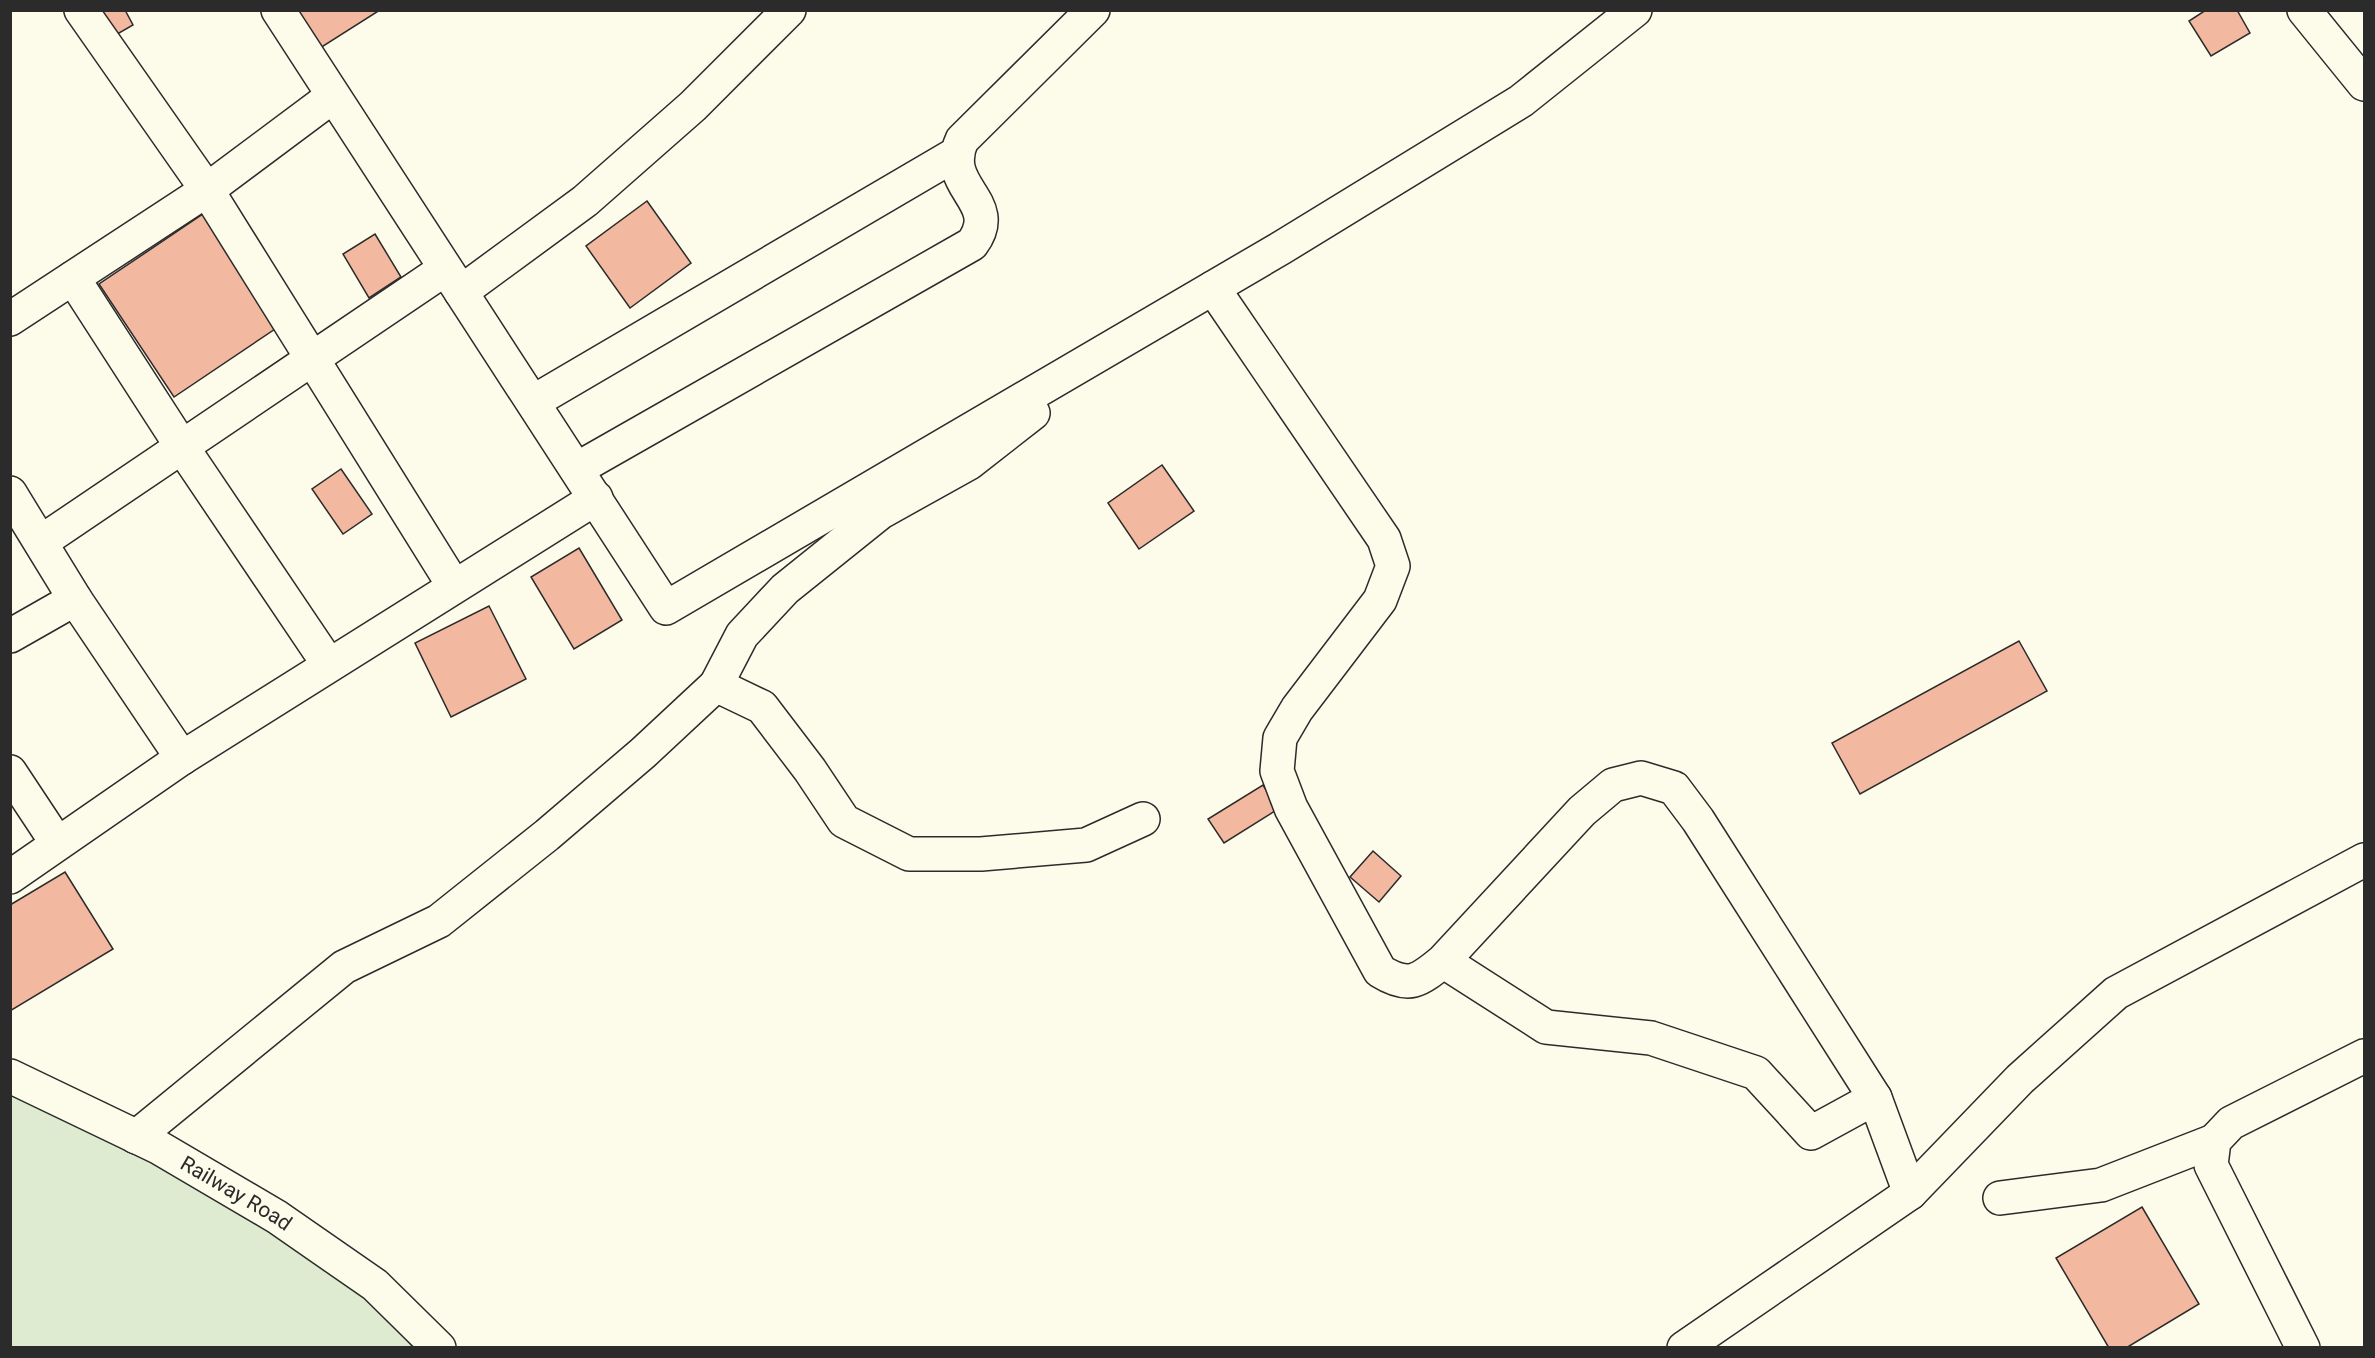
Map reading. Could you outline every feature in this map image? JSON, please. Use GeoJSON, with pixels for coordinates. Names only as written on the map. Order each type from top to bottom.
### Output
{"type":"FeatureCollection","features":[{"type":"Feature","properties":{"kind":"street"},"geometry":{"type":"LineString","coordinates":[[81,10],[207,190],[454,586]]}},
{"type":"Feature","properties":{"kind":"street"},"geometry":{"type":"LineString","coordinates":[[278,10],[666,608],[1213,288],[1521,101],[1635,10]]}},
{"type":"Feature","properties":{"kind":"street"},"geometry":{"type":"LineString","coordinates":[[41,542],[311,359],[453,281],[585,201],[693,106],[789,10]]}},
{"type":"Feature","properties":{"kind":"street"},"geometry":{"type":"LineString","coordinates":[[577,469],[972,244],[982,230],[982,214],[957,172],[956,154],[962,140],[1093,10]]}},
{"type":"Feature","properties":{"kind":"street"},"geometry":{"type":"LineString","coordinates":[[2304,10],[2364,84]]}},
{"type":"Feature","properties":{"kind":"street"},"geometry":{"type":"LineString","coordinates":[[10,319],[207,190],[333,96]]}},
{"type":"Feature","properties":{"kind":"street"},"geometry":{"type":"LineString","coordinates":[[533,402],[956,154]]}},
{"type":"Feature","properties":{"kind":"street"},"geometry":{"type":"LineString","coordinates":[[73,278],[182,447],[329,665]]}},
{"type":"Feature","properties":{"kind":"street"},"geometry":{"type":"LineString","coordinates":[[1213,288],[1384,539],[1393,566],[1380,600],[1297,709],[1281,738],[1277,771],[1291,808],[1380,972],[1398,982],[1421,979],[1443,961],[1582,811],[1613,785],[1641,778],[1674,788],[1698,820],[1875,1098],[1910,1193]]}},
{"type":"Feature","properties":{"kind":"street"},"geometry":{"type":"LineString","coordinates":[[136,1137],[344,967],[439,921],[556,828],[643,753],[716,685],[742,635],[785,590],[881,512],[969,463],[1140,331]]}},
{"type":"Feature","properties":{"kind":"street"},"geometry":{"type":"LineString","coordinates":[[10,493],[75,599],[182,758]]}},
{"type":"Feature","properties":{"kind":"street"},"geometry":{"type":"LineString","coordinates":[[10,877],[182,758],[596,498]]}},
{"type":"Feature","properties":{"kind":"street"},"geometry":{"type":"LineString","coordinates":[[10,636],[75,599]]}},
{"type":"Feature","properties":{"kind":"street"},"geometry":{"type":"LineString","coordinates":[[716,685],[762,707],[810,770],[844,821],[909,854],[981,854],[1086,845],[1143,819]]}},
{"type":"Feature","properties":{"kind":"street"},"geometry":{"type":"LineString","coordinates":[[10,772],[57,843]]}},
{"type":"Feature","properties":{"kind":"street"},"geometry":{"type":"LineString","coordinates":[[1684,1347],[1910,1193],[2020,1079],[2116,993],[2364,860]]}},
{"type":"Feature","properties":{"kind":"street"},"geometry":{"type":"LineString","coordinates":[[1443,961],[1546,1027],[1651,1038],[1756,1073],[1811,1133],[1875,1098]]}},
{"type":"Feature","properties":{"kind":"street"},"geometry":{"type":"LineString","coordinates":[[2000,1198],[2101,1185],[2214,1141],[2230,1123],[2364,1056]]}},
{"type":"Feature","properties":{"kind":"street","name":"Railway Road"},"geometry":{"type":"LineString","coordinates":[[10,1076],[136,1137],[277,1217],[375,1285],[438,1347]]}},
{"type":"Feature","properties":{"kind":"street"},"geometry":{"type":"LineString","coordinates":[[2214,1141],[2211,1165],[2303,1347]]}},
{"type":"Feature","properties":{"kind":"green space"},"geometry":{"type":"Polygon","coordinates":[[[10,1082],[285,1233],[376,1304],[413,1347],[11,1347],[10,1082]]]}},
{"type":"Feature","properties":{"kind":"building"},"geometry":{"type":"Polygon","coordinates":[[[90,10],[125,10],[133,25],[107,40],[90,10]]]}},
{"type":"Feature","properties":{"kind":"building"},"geometry":{"type":"Polygon","coordinates":[[[293,10],[380,10],[317,50],[293,10]]]}},
{"type":"Feature","properties":{"kind":"building"},"geometry":{"type":"Polygon","coordinates":[[[2206,10],[2237,10],[2250,33],[2211,56],[2189,21],[2206,10]]]}},
{"type":"Feature","properties":{"kind":"building"},"geometry":{"type":"Polygon","coordinates":[[[647,201],[691,263],[630,308],[586,246],[647,201]]]}},
{"type":"Feature","properties":{"kind":"building"},"geometry":{"type":"Polygon","coordinates":[[[203,214],[278,327],[174,397],[99,284],[203,214]]]}},
{"type":"Feature","properties":{"kind":"building"},"geometry":{"type":"Polygon","coordinates":[[[375,234],[401,277],[369,298],[343,254],[375,234]]]}},
{"type":"Feature","properties":{"kind":"building"},"geometry":{"type":"Polygon","coordinates":[[[1162,465],[1194,511],[1139,549],[1108,503],[1162,465]]]}},
{"type":"Feature","properties":{"kind":"building"},"geometry":{"type":"Polygon","coordinates":[[[341,469],[372,514],[343,534],[312,489],[341,469]]]}},
{"type":"Feature","properties":{"kind":"building"},"geometry":{"type":"Polygon","coordinates":[[[579,548],[622,620],[574,649],[531,577],[579,548]]]}},
{"type":"Feature","properties":{"kind":"building"},"geometry":{"type":"Polygon","coordinates":[[[489,606],[526,679],[451,717],[415,643],[489,606]]]}},
{"type":"Feature","properties":{"kind":"building"},"geometry":{"type":"Polygon","coordinates":[[[2019,641],[2047,691],[1860,794],[1832,743],[2019,641]]]}},
{"type":"Feature","properties":{"kind":"building"},"geometry":{"type":"Polygon","coordinates":[[[1263,785],[1278,809],[1224,843],[1208,819],[1263,785]]]}},
{"type":"Feature","properties":{"kind":"building"},"geometry":{"type":"Polygon","coordinates":[[[1373,851],[1401,876],[1379,902],[1350,877],[1373,851]]]}},
{"type":"Feature","properties":{"kind":"building"},"geometry":{"type":"Polygon","coordinates":[[[65,872],[113,949],[10,1011],[10,905],[65,872]]]}},
{"type":"Feature","properties":{"kind":"building"},"geometry":{"type":"Polygon","coordinates":[[[2142,1207],[2199,1304],[2126,1348],[2109,1348],[2056,1258],[2142,1207]]]}}]}
